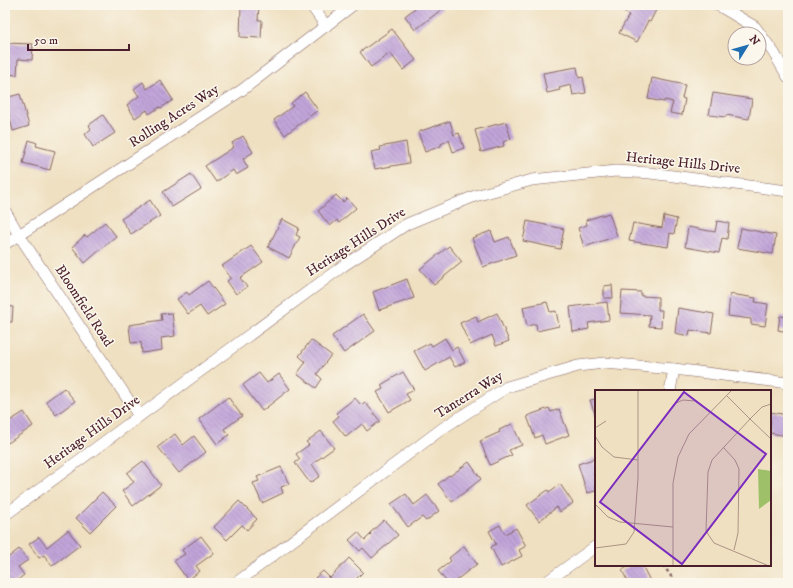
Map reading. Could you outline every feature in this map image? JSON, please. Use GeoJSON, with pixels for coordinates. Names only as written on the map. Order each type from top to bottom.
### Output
{"type":"FeatureCollection","features":[{"type":"Feature","properties":{"kind":"street"},"geometry":{"type":"LineString","coordinates":[[311,5],[326,26]]}},
{"type":"Feature","properties":{"kind":"street","name":"Rolling Acres Way"},"geometry":{"type":"LineString","coordinates":[[5,244],[242,90],[353,5]]}},
{"type":"Feature","properties":{"kind":"street"},"geometry":{"type":"LineString","coordinates":[[718,5],[754,27],[774,53],[788,77]]}},
{"type":"Feature","properties":{"kind":"street","name":"Heritage Hills Drive"},"geometry":{"type":"LineString","coordinates":[[5,515],[343,266],[407,224],[475,196],[532,180],[616,171],[650,173],[788,191]]}},
{"type":"Feature","properties":{"kind":"street","name":"Bloomfield Road"},"geometry":{"type":"LineString","coordinates":[[5,211],[19,235],[139,416]]}},
{"type":"Feature","properties":{"kind":"street","name":"Tanterra Way"},"geometry":{"type":"LineString","coordinates":[[236,583],[443,428],[507,386],[578,366],[604,364],[674,369],[788,383]]}},
{"type":"Feature","properties":{"kind":"street"},"geometry":{"type":"LineString","coordinates":[[670,390],[674,369]]}},
{"type":"Feature","properties":{"kind":"street"},"geometry":{"type":"LineString","coordinates":[[545,583],[595,547]]}},
{"type":"Feature","properties":{"kind":"path"},"geometry":{"type":"LineString","coordinates":[[664,566],[676,583]]}},
{"type":"Feature","properties":{"kind":"building"},"geometry":{"type":"Polygon","coordinates":[[[241,5],[259,5],[258,20],[262,20],[261,38],[240,37],[241,5]]]}},
{"type":"Feature","properties":{"kind":"building"},"geometry":{"type":"Polygon","coordinates":[[[419,5],[439,5],[442,9],[415,30],[405,16],[419,5]]]}},
{"type":"Feature","properties":{"kind":"building"},"geometry":{"type":"Polygon","coordinates":[[[626,5],[647,5],[656,10],[650,22],[648,21],[637,42],[619,33],[629,15],[623,11],[626,5]]]}},
{"type":"Feature","properties":{"kind":"building"},"geometry":{"type":"Polygon","coordinates":[[[392,29],[416,60],[403,70],[390,53],[371,67],[360,52],[392,29]]]}},
{"type":"Feature","properties":{"kind":"building"},"geometry":{"type":"Polygon","coordinates":[[[5,43],[33,44],[32,60],[18,59],[17,75],[5,74],[5,43]]]}},
{"type":"Feature","properties":{"kind":"building"},"geometry":{"type":"Polygon","coordinates":[[[577,67],[579,78],[583,77],[586,93],[573,95],[571,85],[559,88],[560,90],[547,93],[543,73],[577,67]]]}},
{"type":"Feature","properties":{"kind":"building"},"geometry":{"type":"Polygon","coordinates":[[[652,78],[685,85],[682,98],[685,99],[682,115],[670,113],[673,102],[648,99],[652,78]]]}},
{"type":"Feature","properties":{"kind":"building"},"geometry":{"type":"Polygon","coordinates":[[[160,80],[173,100],[149,114],[147,110],[135,118],[127,105],[139,96],[134,89],[143,82],[147,89],[160,80]]]}},
{"type":"Feature","properties":{"kind":"building"},"geometry":{"type":"Polygon","coordinates":[[[305,92],[318,110],[285,135],[274,120],[293,106],[291,103],[305,92]]]}},
{"type":"Feature","properties":{"kind":"building"},"geometry":{"type":"Polygon","coordinates":[[[713,93],[752,99],[749,119],[726,115],[726,117],[709,115],[713,93]]]}},
{"type":"Feature","properties":{"kind":"building"},"geometry":{"type":"Polygon","coordinates":[[[20,94],[29,126],[13,131],[5,98],[20,94]]]}},
{"type":"Feature","properties":{"kind":"building"},"geometry":{"type":"Polygon","coordinates":[[[103,115],[115,133],[93,147],[85,134],[91,129],[89,125],[103,115]]]}},
{"type":"Feature","properties":{"kind":"building"},"geometry":{"type":"Polygon","coordinates":[[[450,121],[454,135],[459,133],[464,148],[453,152],[449,140],[441,144],[441,146],[425,152],[418,132],[450,121]]]}},
{"type":"Feature","properties":{"kind":"building"},"geometry":{"type":"Polygon","coordinates":[[[506,122],[511,139],[503,142],[504,146],[481,152],[475,130],[506,122]]]}},
{"type":"Feature","properties":{"kind":"building"},"geometry":{"type":"Polygon","coordinates":[[[243,136],[253,152],[243,159],[248,168],[236,175],[233,170],[216,182],[205,166],[234,147],[232,143],[243,136]]]}},
{"type":"Feature","properties":{"kind":"building"},"geometry":{"type":"Polygon","coordinates":[[[29,140],[37,143],[36,146],[55,151],[50,170],[23,163],[29,140]]]}},
{"type":"Feature","properties":{"kind":"building"},"geometry":{"type":"Polygon","coordinates":[[[406,142],[409,163],[375,169],[371,152],[381,150],[380,147],[406,142]]]}},
{"type":"Feature","properties":{"kind":"building"},"geometry":{"type":"Polygon","coordinates":[[[191,174],[201,189],[172,207],[163,192],[191,174]]]}},
{"type":"Feature","properties":{"kind":"building"},"geometry":{"type":"Polygon","coordinates":[[[336,195],[343,202],[347,198],[356,208],[339,223],[337,220],[330,226],[318,211],[336,195]]]}},
{"type":"Feature","properties":{"kind":"building"},"geometry":{"type":"Polygon","coordinates":[[[150,200],[160,216],[131,234],[121,219],[150,200]]]}},
{"type":"Feature","properties":{"kind":"building"},"geometry":{"type":"Polygon","coordinates":[[[609,213],[617,236],[584,247],[578,228],[587,225],[586,220],[609,213]]]}},
{"type":"Feature","properties":{"kind":"building"},"geometry":{"type":"Polygon","coordinates":[[[664,216],[677,219],[674,234],[670,233],[668,247],[629,241],[633,223],[662,228],[664,216]]]}},
{"type":"Feature","properties":{"kind":"building"},"geometry":{"type":"Polygon","coordinates":[[[282,219],[299,228],[296,235],[300,237],[289,258],[268,247],[282,219]]]}},
{"type":"Feature","properties":{"kind":"building"},"geometry":{"type":"Polygon","coordinates":[[[527,221],[564,229],[560,249],[523,241],[527,221]]]}},
{"type":"Feature","properties":{"kind":"building"},"geometry":{"type":"Polygon","coordinates":[[[717,221],[729,223],[727,239],[722,238],[719,253],[685,247],[688,227],[715,232],[717,221]]]}},
{"type":"Feature","properties":{"kind":"building"},"geometry":{"type":"Polygon","coordinates":[[[105,222],[116,236],[85,263],[72,247],[85,235],[87,237],[105,222]]]}},
{"type":"Feature","properties":{"kind":"building"},"geometry":{"type":"Polygon","coordinates":[[[741,228],[776,235],[773,254],[737,248],[741,228]]]}},
{"type":"Feature","properties":{"kind":"building"},"geometry":{"type":"Polygon","coordinates":[[[491,231],[495,242],[509,237],[516,255],[483,267],[472,238],[491,231]]]}},
{"type":"Feature","properties":{"kind":"building"},"geometry":{"type":"Polygon","coordinates":[[[251,246],[263,262],[240,278],[247,287],[236,294],[227,281],[231,278],[222,266],[251,246]]]}},
{"type":"Feature","properties":{"kind":"building"},"geometry":{"type":"Polygon","coordinates":[[[449,246],[462,262],[434,285],[420,269],[449,246]]]}},
{"type":"Feature","properties":{"kind":"building"},"geometry":{"type":"Polygon","coordinates":[[[407,279],[414,298],[379,310],[373,292],[407,279]]]}},
{"type":"Feature","properties":{"kind":"building"},"geometry":{"type":"Polygon","coordinates":[[[208,281],[225,304],[207,316],[200,306],[188,314],[177,299],[187,292],[189,295],[208,281]]]}},
{"type":"Feature","properties":{"kind":"building"},"geometry":{"type":"Polygon","coordinates":[[[612,285],[613,298],[604,298],[604,286],[612,285]]]}},
{"type":"Feature","properties":{"kind":"building"},"geometry":{"type":"Polygon","coordinates":[[[622,291],[641,292],[641,296],[658,297],[658,310],[662,310],[661,327],[649,326],[650,315],[620,313],[622,291]]]}},
{"type":"Feature","properties":{"kind":"building"},"geometry":{"type":"Polygon","coordinates":[[[730,294],[756,298],[755,302],[768,304],[765,326],[751,324],[751,319],[728,316],[730,294]]]}},
{"type":"Feature","properties":{"kind":"building"},"geometry":{"type":"Polygon","coordinates":[[[547,302],[550,312],[556,311],[559,326],[537,331],[536,324],[527,326],[523,307],[547,302]]]}},
{"type":"Feature","properties":{"kind":"building"},"geometry":{"type":"Polygon","coordinates":[[[607,302],[609,320],[588,323],[589,329],[573,332],[570,307],[607,302]]]}},
{"type":"Feature","properties":{"kind":"building"},"geometry":{"type":"Polygon","coordinates":[[[5,306],[13,307],[12,322],[5,322],[5,306]]]}},
{"type":"Feature","properties":{"kind":"building"},"geometry":{"type":"Polygon","coordinates":[[[678,308],[714,314],[711,333],[690,330],[689,336],[675,333],[678,308]]]}},
{"type":"Feature","properties":{"kind":"building"},"geometry":{"type":"Polygon","coordinates":[[[172,313],[175,336],[161,338],[162,350],[142,353],[141,342],[131,343],[129,325],[162,320],[161,314],[172,313]]]}},
{"type":"Feature","properties":{"kind":"building"},"geometry":{"type":"Polygon","coordinates":[[[497,313],[509,341],[496,346],[492,335],[470,345],[460,323],[476,316],[478,322],[497,313]]]}},
{"type":"Feature","properties":{"kind":"building"},"geometry":{"type":"Polygon","coordinates":[[[363,314],[375,331],[344,353],[332,336],[363,314]]]}},
{"type":"Feature","properties":{"kind":"building"},"geometry":{"type":"Polygon","coordinates":[[[780,316],[788,317],[788,332],[778,330],[780,316]]]}},
{"type":"Feature","properties":{"kind":"building"},"geometry":{"type":"Polygon","coordinates":[[[445,338],[452,350],[457,347],[465,362],[455,367],[449,357],[425,371],[414,351],[430,343],[432,346],[445,338]]]}},
{"type":"Feature","properties":{"kind":"building"},"geometry":{"type":"Polygon","coordinates":[[[311,340],[331,355],[317,374],[322,379],[316,388],[297,374],[306,362],[299,356],[311,340]]]}},
{"type":"Feature","properties":{"kind":"building"},"geometry":{"type":"Polygon","coordinates":[[[403,372],[414,390],[406,394],[410,400],[389,412],[377,392],[383,389],[381,385],[403,372]]]}},
{"type":"Feature","properties":{"kind":"building"},"geometry":{"type":"Polygon","coordinates":[[[259,373],[267,383],[279,374],[290,389],[262,411],[243,385],[259,373]]]}},
{"type":"Feature","properties":{"kind":"building"},"geometry":{"type":"Polygon","coordinates":[[[64,388],[75,401],[56,415],[46,401],[64,388]]]}},
{"type":"Feature","properties":{"kind":"building"},"geometry":{"type":"Polygon","coordinates":[[[228,397],[242,416],[224,429],[229,435],[217,444],[199,419],[228,397]]]}},
{"type":"Feature","properties":{"kind":"building"},"geometry":{"type":"Polygon","coordinates":[[[355,398],[361,405],[365,402],[380,421],[367,431],[362,424],[346,437],[333,421],[339,416],[336,413],[355,398]]]}},
{"type":"Feature","properties":{"kind":"building"},"geometry":{"type":"Polygon","coordinates":[[[595,399],[595,414],[590,400],[595,399]]]}},
{"type":"Feature","properties":{"kind":"building"},"geometry":{"type":"Polygon","coordinates":[[[549,408],[551,412],[559,409],[569,435],[545,444],[542,435],[535,438],[527,416],[549,408]]]}},
{"type":"Feature","properties":{"kind":"building"},"geometry":{"type":"Polygon","coordinates":[[[24,412],[33,426],[8,443],[5,438],[5,424],[24,412]]]}},
{"type":"Feature","properties":{"kind":"building"},"geometry":{"type":"Polygon","coordinates":[[[771,412],[788,415],[788,436],[771,433],[771,412]]]}},
{"type":"Feature","properties":{"kind":"building"},"geometry":{"type":"Polygon","coordinates":[[[512,424],[522,445],[509,450],[512,455],[490,465],[480,441],[500,432],[499,430],[512,424]]]}},
{"type":"Feature","properties":{"kind":"building"},"geometry":{"type":"Polygon","coordinates":[[[321,431],[334,448],[312,464],[320,476],[310,483],[295,463],[300,459],[296,454],[309,445],[306,442],[321,431]]]}},
{"type":"Feature","properties":{"kind":"building"},"geometry":{"type":"Polygon","coordinates":[[[175,434],[183,445],[194,436],[206,452],[179,473],[158,447],[175,434]]]}},
{"type":"Feature","properties":{"kind":"building"},"geometry":{"type":"Polygon","coordinates":[[[595,457],[595,491],[587,493],[578,464],[593,459],[592,458],[595,457]]]}},
{"type":"Feature","properties":{"kind":"building"},"geometry":{"type":"Polygon","coordinates":[[[143,461],[161,485],[133,506],[122,491],[134,482],[127,473],[143,461]]]}},
{"type":"Feature","properties":{"kind":"building"},"geometry":{"type":"Polygon","coordinates":[[[469,462],[481,479],[452,502],[438,484],[469,462]]]}},
{"type":"Feature","properties":{"kind":"building"},"geometry":{"type":"Polygon","coordinates":[[[281,467],[289,484],[281,487],[283,493],[262,503],[253,483],[259,481],[257,477],[281,467]]]}},
{"type":"Feature","properties":{"kind":"building"},"geometry":{"type":"Polygon","coordinates":[[[560,484],[573,503],[560,512],[557,507],[539,521],[527,505],[548,490],[549,492],[560,484]]]}},
{"type":"Feature","properties":{"kind":"building"},"geometry":{"type":"Polygon","coordinates":[[[102,492],[116,506],[90,532],[76,518],[102,492]]]}},
{"type":"Feature","properties":{"kind":"building"},"geometry":{"type":"Polygon","coordinates":[[[406,494],[414,505],[427,495],[439,511],[426,521],[422,517],[408,527],[391,504],[406,494]]]}},
{"type":"Feature","properties":{"kind":"building"},"geometry":{"type":"Polygon","coordinates":[[[239,501],[257,519],[247,530],[242,525],[227,540],[214,527],[239,501]]]}},
{"type":"Feature","properties":{"kind":"building"},"geometry":{"type":"Polygon","coordinates":[[[384,520],[398,535],[372,558],[363,548],[360,551],[349,540],[358,532],[365,540],[384,520]]]}},
{"type":"Feature","properties":{"kind":"building"},"geometry":{"type":"Polygon","coordinates":[[[500,525],[505,534],[516,528],[526,546],[519,550],[522,556],[501,567],[491,547],[496,544],[489,531],[500,525]]]}},
{"type":"Feature","properties":{"kind":"building"},"geometry":{"type":"Polygon","coordinates":[[[68,530],[80,545],[52,566],[44,555],[39,558],[29,544],[39,537],[47,547],[68,530]]]}},
{"type":"Feature","properties":{"kind":"building"},"geometry":{"type":"Polygon","coordinates":[[[201,536],[214,553],[196,566],[200,571],[188,580],[174,561],[185,554],[182,550],[201,536]]]}},
{"type":"Feature","properties":{"kind":"building"},"geometry":{"type":"Polygon","coordinates":[[[464,546],[477,564],[455,581],[457,583],[443,583],[446,581],[438,571],[451,561],[449,558],[464,546]]]}},
{"type":"Feature","properties":{"kind":"building"},"geometry":{"type":"Polygon","coordinates":[[[19,549],[28,560],[18,567],[24,575],[14,583],[5,583],[5,560],[19,549]]]}},
{"type":"Feature","properties":{"kind":"building"},"geometry":{"type":"Polygon","coordinates":[[[349,558],[363,572],[352,583],[320,583],[315,578],[323,571],[330,578],[349,558]]]}},
{"type":"Feature","properties":{"kind":"building"},"geometry":{"type":"Polygon","coordinates":[[[629,566],[642,566],[651,583],[625,583],[628,582],[622,570],[629,566]]]}}]}
